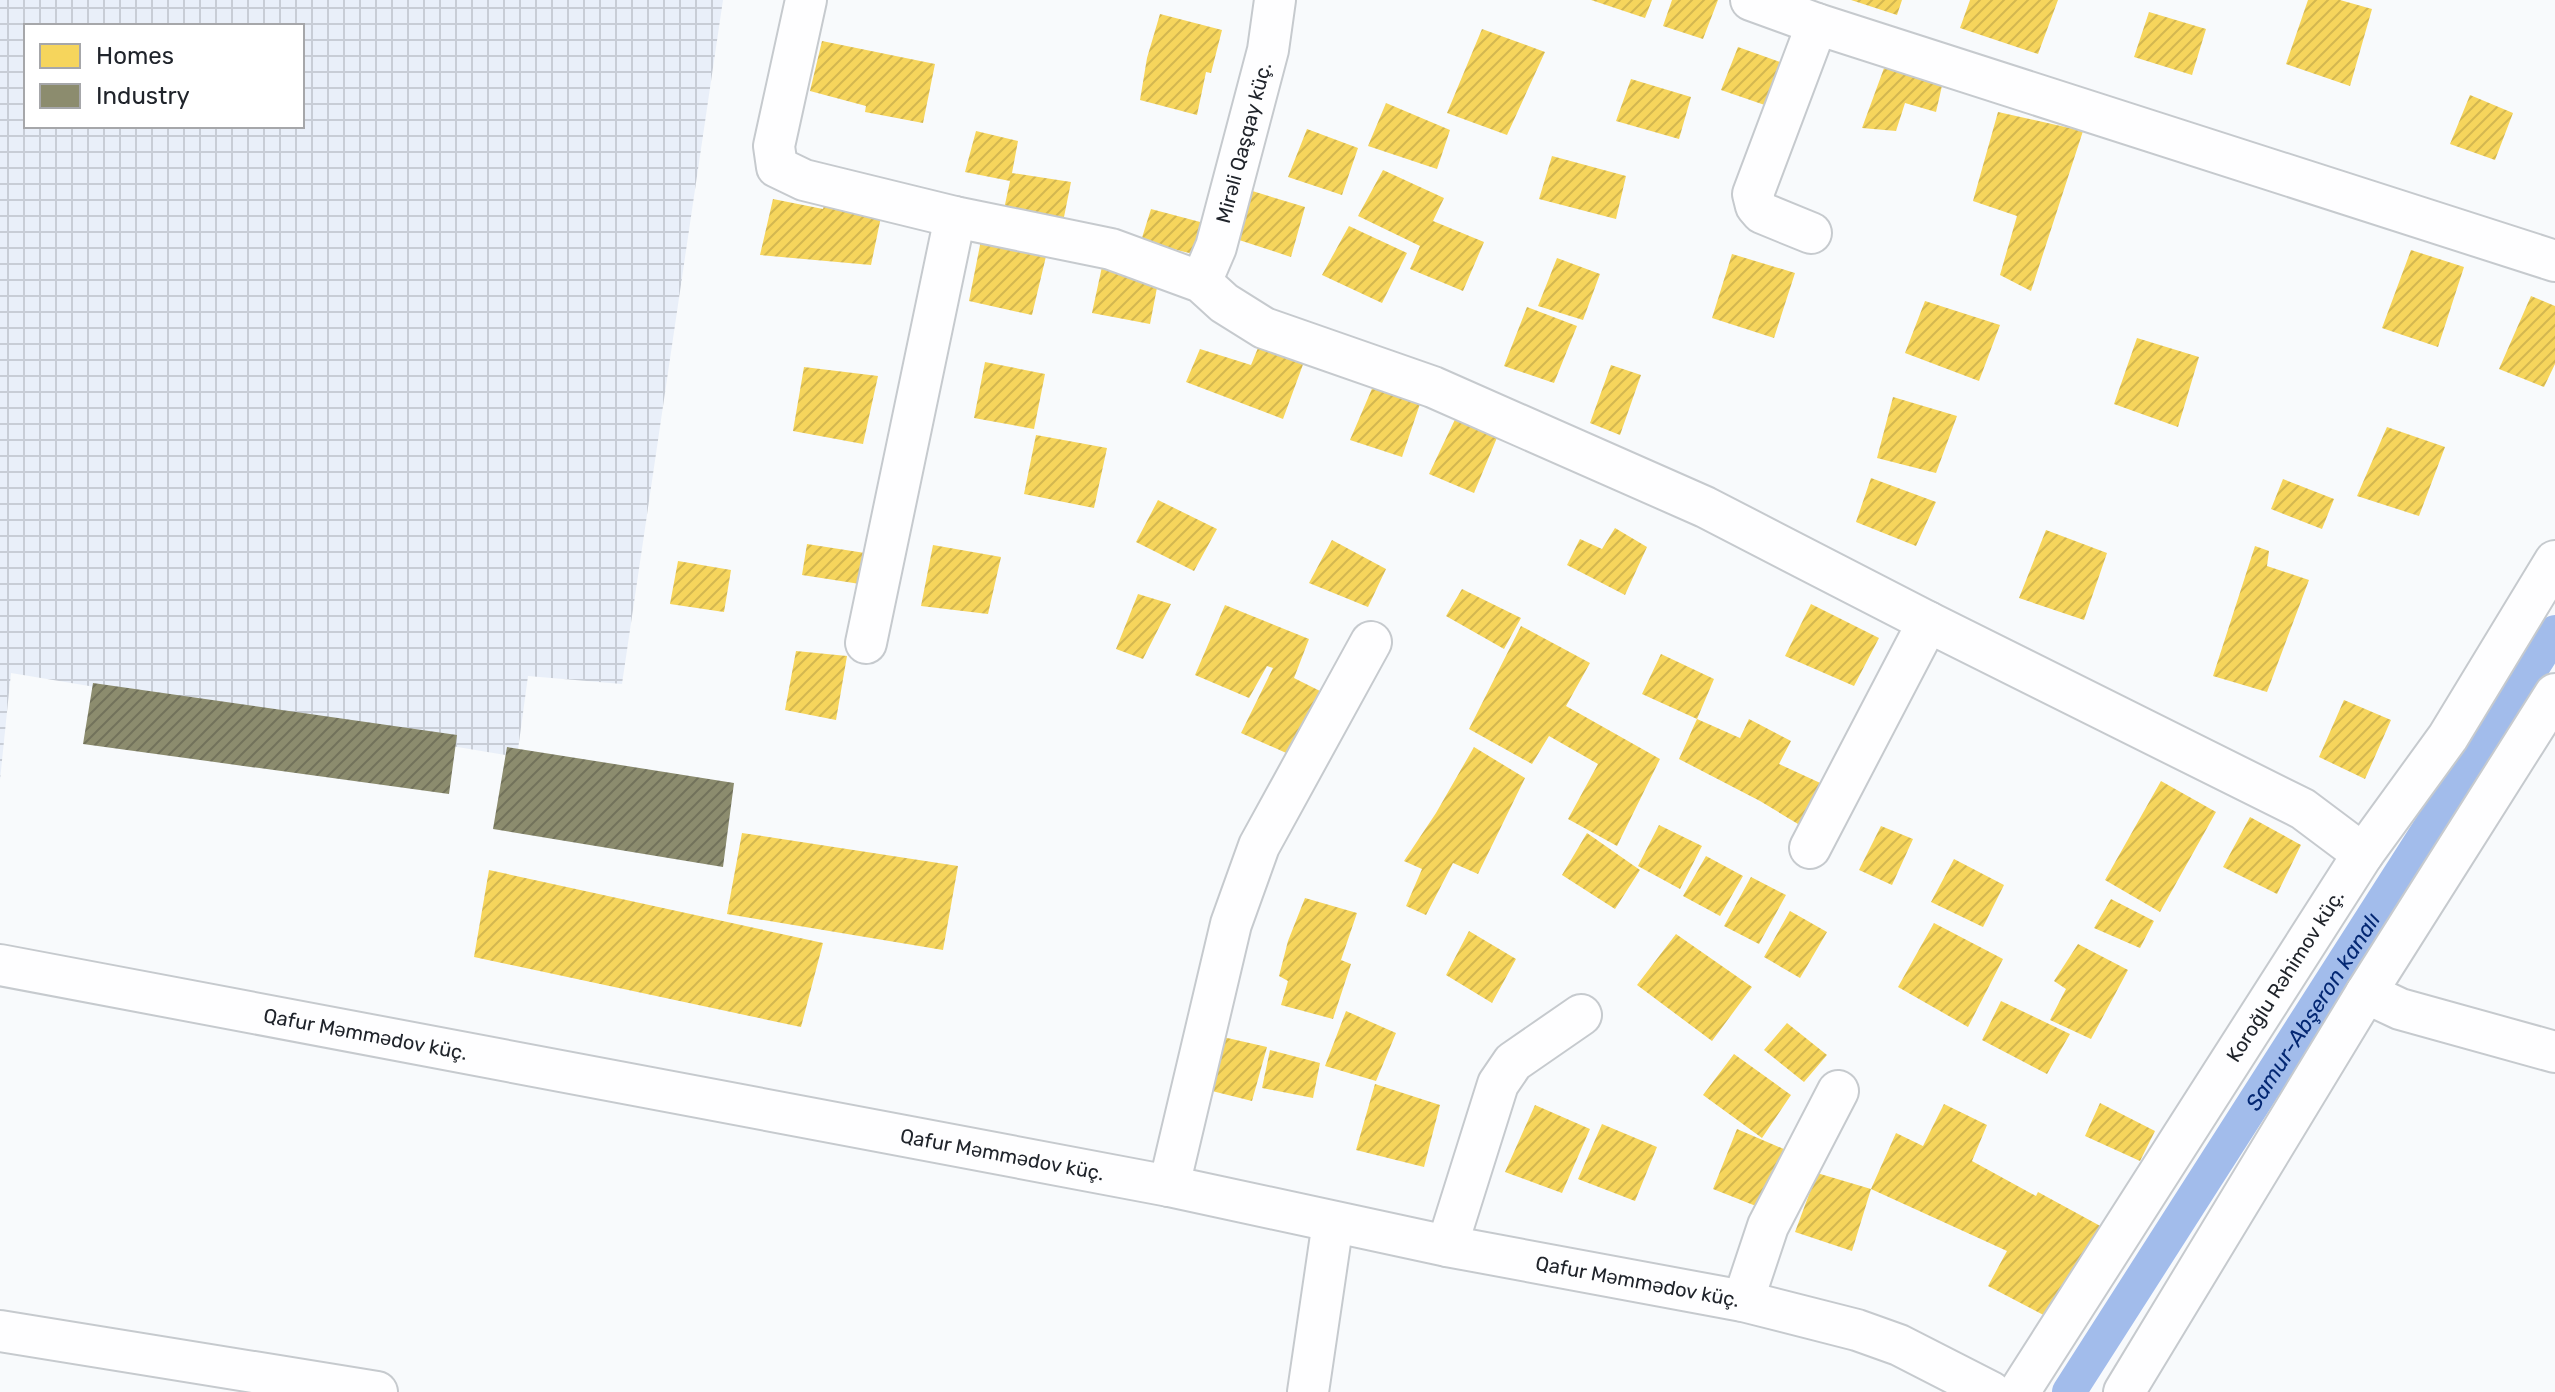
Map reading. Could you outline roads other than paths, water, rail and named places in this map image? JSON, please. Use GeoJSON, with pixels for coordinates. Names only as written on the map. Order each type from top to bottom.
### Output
{"type":"FeatureCollection","features":[{"type":"Feature","properties":{"kind":"street"},"geometry":{"type":"LineString","coordinates":[[806,0],[774,146],[777,167],[804,180],[955,217],[1111,249],[1201,282],[1224,303],[1264,328],[1433,387],[1705,507],[2303,809],[2363,854]]}},
{"type":"Feature","properties":{"kind":"street","name":"Mirəli Qaşqay küç."},"geometry":{"type":"LineString","coordinates":[[1201,282],[1216,247],[1268,50],[1275,0]]}},
{"type":"Feature","properties":{"kind":"street"},"geometry":{"type":"LineString","coordinates":[[1751,0],[1800,12],[2555,261]]}},
{"type":"Feature","properties":{"kind":"street"},"geometry":{"type":"LineString","coordinates":[[1800,12],[1753,194],[1756,206],[1762,213],[1811,233]]}},
{"type":"Feature","properties":{"kind":"street"},"geometry":{"type":"LineString","coordinates":[[866,643],[955,217]]}},
{"type":"Feature","properties":{"kind":"street","name":"Koroğlu Rəhimov küç."},"geometry":{"type":"LineString","coordinates":[[2019,1392],[2363,854],[2448,737],[2555,561]]}},
{"type":"Feature","properties":{"kind":"street"},"geometry":{"type":"LineString","coordinates":[[1810,848],[1928,622]]}},
{"type":"Feature","properties":{"kind":"street"},"geometry":{"type":"LineString","coordinates":[[1169,1186],[1231,924],[1259,846],[1371,642]]}},
{"type":"Feature","properties":{"kind":"street"},"geometry":{"type":"LineString","coordinates":[[2124,1392],[2366,993],[2555,694]]}},
{"type":"Feature","properties":{"kind":"street","name":"Qafur Məmmədov küç."},"geometry":{"type":"LineString","coordinates":[[0,965],[1169,1186],[1447,1246],[1743,1301],[1857,1330],[1899,1345],[1991,1392]]}},
{"type":"Feature","properties":{"kind":"street"},"geometry":{"type":"LineString","coordinates":[[2366,993],[2413,1013],[2555,1052]]}},
{"type":"Feature","properties":{"kind":"street"},"geometry":{"type":"LineString","coordinates":[[1447,1246],[1498,1084],[1513,1062],[1581,1015]]}},
{"type":"Feature","properties":{"kind":"street"},"geometry":{"type":"LineString","coordinates":[[1743,1301],[1768,1226],[1838,1091]]}},
{"type":"Feature","properties":{"kind":"street"},"geometry":{"type":"LineString","coordinates":[[1308,1392],[1333,1222]]}},
{"type":"Feature","properties":{"kind":"street"},"geometry":{"type":"LineString","coordinates":[[0,1331],[377,1392]]}},
{"type":"Feature","properties":{"kind":"waterway","name":"Samur-Abşeron kanalı"},"geometry":{"type":"LineString","coordinates":[[2069,1392],[2555,632]]}}]}
